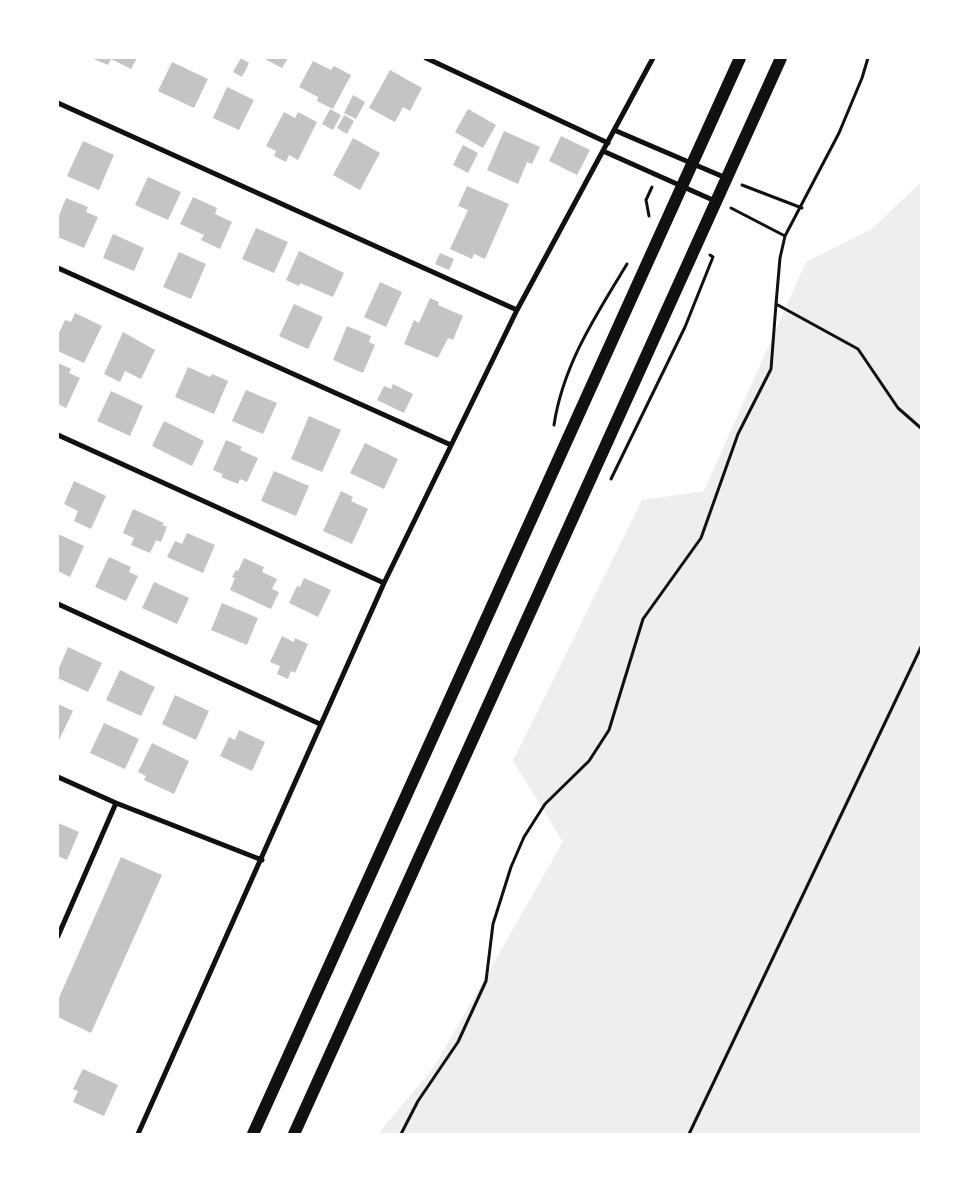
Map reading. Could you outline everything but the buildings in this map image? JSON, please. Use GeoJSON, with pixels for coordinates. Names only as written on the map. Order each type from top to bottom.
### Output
{"type":"FeatureCollection","features":[{"type":"Feature","properties":{"kind":"main road"},"geometry":{"type":"LineString","coordinates":[[254,1134],[740,58]]}},
{"type":"Feature","properties":{"kind":"main road"},"geometry":{"type":"LineString","coordinates":[[294,1134],[781,58]]}},
{"type":"Feature","properties":{"kind":"street"},"geometry":{"type":"LineString","coordinates":[[426,58],[608,143]]}},
{"type":"Feature","properties":{"kind":"street"},"geometry":{"type":"LineString","coordinates":[[138,1134],[262,860],[320,724],[384,583],[517,310],[653,58]]}},
{"type":"Feature","properties":{"kind":"street"},"geometry":{"type":"LineString","coordinates":[[58,103],[517,310]]}},
{"type":"Feature","properties":{"kind":"street"},"geometry":{"type":"LineString","coordinates":[[614,130],[727,178]]}},
{"type":"Feature","properties":{"kind":"street"},"geometry":{"type":"LineString","coordinates":[[603,151],[717,202]]}},
{"type":"Feature","properties":{"kind":"street"},"geometry":{"type":"LineString","coordinates":[[58,268],[451,445]]}},
{"type":"Feature","properties":{"kind":"street"},"geometry":{"type":"LineString","coordinates":[[58,435],[384,583]]}},
{"type":"Feature","properties":{"kind":"street"},"geometry":{"type":"LineString","coordinates":[[58,604],[320,724]]}},
{"type":"Feature","properties":{"kind":"street"},"geometry":{"type":"LineString","coordinates":[[58,777],[116,804],[262,860]]}},
{"type":"Feature","properties":{"kind":"street"},"geometry":{"type":"LineString","coordinates":[[58,936],[116,804]]}},
{"type":"Feature","properties":{"kind":"path"},"geometry":{"type":"LineString","coordinates":[[401,1134],[418,1101],[458,1042],[486,981],[493,924],[511,867],[524,837],[545,804],[589,761],[609,730],[643,619],[701,538],[738,434],[771,369],[780,258],[785,236],[802,208],[839,133],[862,78],[868,58]]}},
{"type":"Feature","properties":{"kind":"path"},"geometry":{"type":"LineString","coordinates":[[727,178],[802,208]]}},
{"type":"Feature","properties":{"kind":"path"},"geometry":{"type":"LineString","coordinates":[[717,202],[785,236]]}},
{"type":"Feature","properties":{"kind":"path"},"geometry":{"type":"LineString","coordinates":[[776,304],[858,348],[898,408],[922,429]]}},
{"type":"Feature","properties":{"kind":"path"},"geometry":{"type":"LineString","coordinates":[[689,1134],[922,645]]}},
{"type":"Feature","properties":{"kind":"shaded area"},"geometry":{"type":"Polygon","coordinates":[[[921,182],[921,1134],[378,1134],[434,1067],[563,842],[513,761],[642,500],[704,491],[806,262],[873,228],[921,182]]]}}]}
